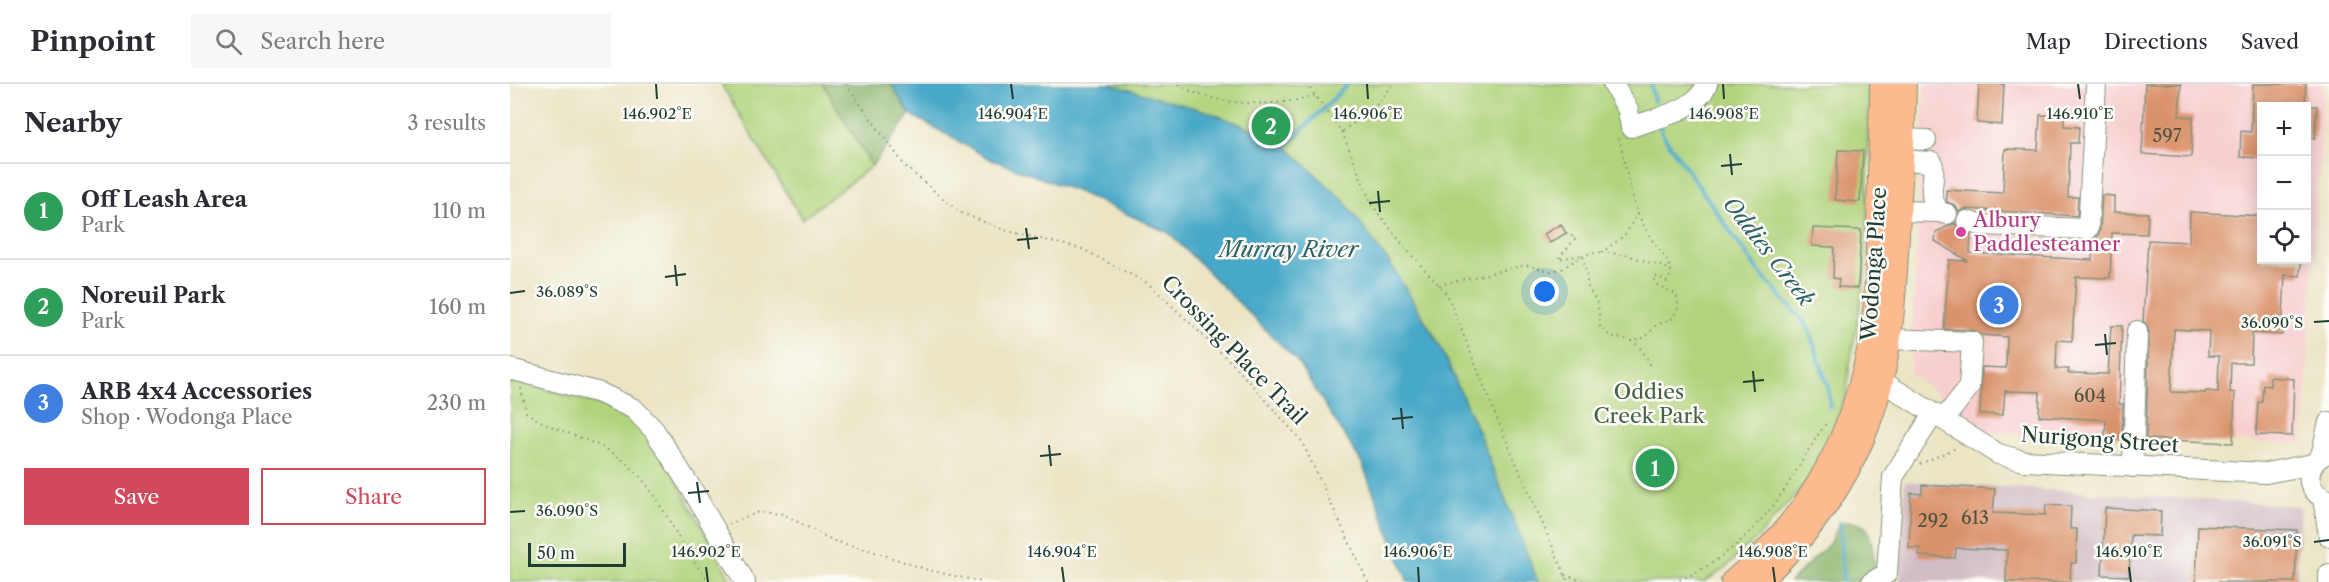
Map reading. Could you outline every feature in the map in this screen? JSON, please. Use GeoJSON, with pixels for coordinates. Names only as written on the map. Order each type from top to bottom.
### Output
{"type":"FeatureCollection","features":[{"type":"Feature","properties":{"kind":"main road","name":"Wodonga Place"},"geometry":{"type":"LineString","coordinates":[[1733,582],[1770,547],[1808,501],[1832,463],[1847,430],[1858,394],[1873,329],[1876,293],[1882,84]]}},
{"type":"Feature","properties":{"kind":"main road","name":"Wodonga Place"},"geometry":{"type":"LineString","coordinates":[[1757,582],[1805,533],[1839,484],[1862,440],[1872,412],[1888,339],[1894,294],[1899,212],[1910,147],[1904,84]]}},
{"type":"Feature","properties":{"kind":"street"},"geometry":{"type":"LineString","coordinates":[[1612,84],[1628,110],[1631,127],[1694,103],[1703,94],[1707,84]]}},
{"type":"Feature","properties":{"kind":"street"},"geometry":{"type":"LineString","coordinates":[[1967,221],[1980,225],[2088,229],[2096,84]]}},
{"type":"Feature","properties":{"kind":"street"},"geometry":{"type":"LineString","coordinates":[[1899,212],[1943,213],[1930,195],[1934,167],[1932,162],[1910,147]]}},
{"type":"Feature","properties":{"kind":"street"},"geometry":{"type":"LineString","coordinates":[[2133,467],[2137,332]]}},
{"type":"Feature","properties":{"kind":"street"},"geometry":{"type":"LineString","coordinates":[[1880,577],[1893,477],[1939,416],[1969,387],[1972,342],[1888,339]]}},
{"type":"Feature","properties":{"kind":"street"},"geometry":{"type":"LineString","coordinates":[[516,371],[600,393],[634,410],[654,430],[693,491],[745,582]]}},
{"type":"Feature","properties":{"kind":"street","name":"Nurigong Street"},"geometry":{"type":"LineString","coordinates":[[1880,380],[1998,454],[2024,461],[2266,473],[2321,458]]}},
{"type":"Feature","properties":{"kind":"street"},"geometry":{"type":"LineString","coordinates":[[2329,422],[2321,458],[2309,476],[2321,496],[2329,536]]}},
{"type":"Feature","properties":{"kind":"street","name":"Nurigong Street"},"geometry":{"type":"LineString","coordinates":[[2266,473],[2321,496]]}},
{"type":"Feature","properties":{"kind":"street"},"geometry":{"type":"LineString","coordinates":[[2329,574],[2329,582]]}},
{"type":"Feature","properties":{"kind":"path","name":"Crossing Place Trail"},"geometry":{"type":"LineString","coordinates":[[846,84],[906,166],[959,212],[1004,230],[1082,249],[1149,284],[1233,364],[1301,440],[1368,582]]}},
{"type":"Feature","properties":{"kind":"path"},"geometry":{"type":"LineString","coordinates":[[1179,84],[1196,94],[1234,101],[1283,103],[1315,95]]}},
{"type":"Feature","properties":{"kind":"path"},"geometry":{"type":"LineString","coordinates":[[1306,84],[1342,132],[1372,205],[1406,249],[1447,294],[1498,421],[1568,582]]}},
{"type":"Feature","properties":{"kind":"path"},"geometry":{"type":"LineString","coordinates":[[1342,132],[1377,104],[1394,84]]}},
{"type":"Feature","properties":{"kind":"path"},"geometry":{"type":"LineString","coordinates":[[1582,255],[1588,287],[1598,304],[1600,328],[1611,337],[1632,341],[1646,337],[1655,326],[1673,318],[1679,306],[1676,294],[1657,285],[1653,278],[1658,276],[1667,282],[1672,270],[1656,247],[1638,213],[1619,138]]}},
{"type":"Feature","properties":{"kind":"path"},"geometry":{"type":"LineString","coordinates":[[1602,252],[1625,235],[1638,213]]}},
{"type":"Feature","properties":{"kind":"path"},"geometry":{"type":"LineString","coordinates":[[1566,233],[1576,238],[1558,260],[1602,252],[1635,257],[1672,270]]}},
{"type":"Feature","properties":{"kind":"path"},"geometry":{"type":"LineString","coordinates":[[1438,285],[1526,265],[1550,271],[1562,269],[1582,255]]}},
{"type":"Feature","properties":{"kind":"path"},"geometry":{"type":"LineString","coordinates":[[1632,341],[1641,349],[1652,368]]}},
{"type":"Feature","properties":{"kind":"path"},"geometry":{"type":"LineString","coordinates":[[516,371],[526,412],[534,418],[583,438],[618,457],[640,477],[660,504],[693,561],[710,582]]}},
{"type":"Feature","properties":{"kind":"path"},"geometry":{"type":"LineString","coordinates":[[1674,582],[1697,573],[1729,551],[1762,518],[1783,492],[1811,443],[1833,415]]}},
{"type":"Feature","properties":{"kind":"path"},"geometry":{"type":"LineString","coordinates":[[1893,477],[1976,439]]}},
{"type":"Feature","properties":{"kind":"path"},"geometry":{"type":"LineString","coordinates":[[716,531],[737,519],[759,512],[783,514],[834,541],[928,570],[982,582]]}},
{"type":"Feature","properties":{"kind":"path"},"geometry":{"type":"LineString","coordinates":[[1565,575],[1587,582]]}},
{"type":"Feature","properties":{"kind":"shaded area"},"geometry":{"type":"Polygon","coordinates":[[[1925,84],[2324,84],[2303,444],[1988,432],[1910,373],[1925,84]]]}},
{"type":"Feature","properties":{"kind":"shaded area"},"geometry":{"type":"Polygon","coordinates":[[[1905,481],[2300,506],[2297,582],[1900,582],[1905,481]]]}},
{"type":"Feature","properties":{"kind":"green space"},"geometry":{"type":"Polygon","coordinates":[[[721,84],[823,84],[872,166],[802,219],[721,84]]]}},
{"type":"Feature","properties":{"kind":"green space"},"geometry":{"type":"Polygon","coordinates":[[[823,84],[891,84],[910,114],[872,166],[823,84]]]}},
{"type":"Feature","properties":{"kind":"green space","name":"Oddies Creek Park"},"geometry":{"type":"Polygon","coordinates":[[[1109,84],[1869,84],[1866,271],[1847,392],[1818,469],[1758,537],[1725,568],[1704,582],[1538,582],[1480,436],[1440,346],[1395,271],[1344,201],[1109,84]]]}},
{"type":"Feature","properties":{"kind":"green space"},"geometry":{"type":"Polygon","coordinates":[[[510,380],[605,406],[637,422],[658,446],[732,582],[510,582],[510,380]]]}},
{"type":"Feature","properties":{"kind":"green space"},"geometry":{"type":"Polygon","coordinates":[[[1850,522],[1867,529],[1872,547],[1876,582],[1790,582],[1829,544],[1840,523],[1850,522]]]}},
{"type":"Feature","properties":{"kind":"water","name":"Murray River"},"geometry":{"type":"Polygon","coordinates":[[[891,84],[1109,84],[1209,112],[1279,140],[1344,201],[1395,271],[1440,346],[1480,436],[1538,582],[1408,582],[1362,463],[1297,361],[1169,233],[1076,191],[990,159],[910,114],[891,84]]]}},
{"type":"Feature","properties":{"kind":"building"},"geometry":{"type":"Polygon","coordinates":[[[1979,84],[2004,84],[2002,125],[1977,123],[1979,84]]]}},
{"type":"Feature","properties":{"kind":"building"},"geometry":{"type":"Polygon","coordinates":[[[2145,84],[2181,84],[2179,116],[2193,117],[2191,157],[2142,154],[2145,84]]]}},
{"type":"Feature","properties":{"kind":"building"},"geometry":{"type":"Polygon","coordinates":[[[2253,84],[2306,84],[2305,102],[2257,102],[2257,158],[2240,157],[2241,131],[2251,132],[2253,84]]]}},
{"type":"Feature","properties":{"kind":"building"},"geometry":{"type":"Polygon","coordinates":[[[2311,106],[2317,106],[2315,138],[2311,138],[2311,106]]]}},
{"type":"Feature","properties":{"kind":"building"},"geometry":{"type":"Polygon","coordinates":[[[2040,115],[2064,116],[2064,126],[2079,127],[2078,143],[2070,143],[2068,197],[2078,197],[2077,216],[1965,209],[1959,212],[1955,205],[1947,202],[1946,190],[2003,193],[2005,149],[2038,150],[2040,115]]]}},
{"type":"Feature","properties":{"kind":"building"},"geometry":{"type":"Polygon","coordinates":[[[1838,150],[1863,151],[1860,202],[1835,200],[1838,150]]]}},
{"type":"Feature","properties":{"kind":"building"},"geometry":{"type":"Polygon","coordinates":[[[2102,195],[2114,196],[2114,212],[2148,213],[2147,234],[2112,233],[2110,278],[2076,277],[2072,341],[2057,340],[2056,369],[2069,369],[2068,373],[2108,374],[2111,326],[2122,326],[2119,404],[2123,404],[2122,437],[2105,436],[2106,420],[2039,416],[2040,392],[2005,391],[2003,415],[1980,414],[1982,367],[2006,368],[2007,337],[1981,335],[1972,330],[1944,329],[1949,260],[1968,261],[1935,241],[1936,232],[1955,223],[1959,230],[1971,235],[1970,253],[2092,260],[2093,240],[2098,236],[2100,230],[2102,195]]]}},
{"type":"Feature","properties":{"kind":"building"},"geometry":{"type":"Polygon","coordinates":[[[2190,212],[2257,216],[2257,264],[2301,264],[2300,276],[2285,275],[2282,335],[2252,333],[2251,363],[2231,363],[2230,392],[2235,393],[2233,443],[2146,439],[2149,331],[2143,321],[2148,240],[2189,242],[2190,212]],[[2174,329],[2171,392],[2218,392],[2219,356],[2208,356],[2209,331],[2174,329]]]}},
{"type":"Feature","properties":{"kind":"building"},"geometry":{"type":"Polygon","coordinates":[[[1561,224],[1566,233],[1550,243],[1544,234],[1561,224]]]}},
{"type":"Feature","properties":{"kind":"building"},"geometry":{"type":"Polygon","coordinates":[[[1813,228],[1861,230],[1858,288],[1838,287],[1839,279],[1833,278],[1834,247],[1812,246],[1813,228]]]}},
{"type":"Feature","properties":{"kind":"building"},"geometry":{"type":"Polygon","coordinates":[[[2270,377],[2294,379],[2292,436],[2256,435],[2258,402],[2262,402],[2263,385],[2270,386],[2270,377]]]}},
{"type":"Feature","properties":{"kind":"building"},"geometry":{"type":"Polygon","coordinates":[[[1922,485],[1995,489],[1993,513],[2045,515],[2046,505],[2071,506],[2070,529],[2077,529],[2076,563],[2071,563],[2070,582],[2006,582],[2007,550],[1956,548],[1955,558],[1919,556],[1920,548],[1909,548],[1911,493],[1922,494],[1922,485]]]}},
{"type":"Feature","properties":{"kind":"building"},"geometry":{"type":"Polygon","coordinates":[[[2105,508],[2161,511],[2160,536],[2131,535],[2129,576],[2102,575],[2105,508]]]}},
{"type":"Feature","properties":{"kind":"building"},"geometry":{"type":"Polygon","coordinates":[[[2198,526],[2297,530],[2295,582],[2196,582],[2198,526]]]}},
{"type":"Feature","properties":{"kind":"waterway","name":"Oddies Creek"},"geometry":{"type":"LineString","coordinates":[[1283,149],[1348,84]]}},
{"type":"Feature","properties":{"kind":"waterway","name":"Oddies Creek"},"geometry":{"type":"LineString","coordinates":[[1651,84],[1654,101]]}},
{"type":"Feature","properties":{"kind":"waterway","name":"Oddies Creek"},"geometry":{"type":"LineString","coordinates":[[1660,125],[1663,135],[1758,271],[1808,327],[1828,387],[1830,407]]}},
{"type":"Feature","properties":{"kind":"waterway","name":"Oddies Creek"},"geometry":{"type":"LineString","coordinates":[[1840,523],[1843,582]]}},
{"type":"Feature","properties":{"kind":"place","name":"Noreuil Park"},"geometry":{"type":"Point","coordinates":[1271,126]}},
{"type":"Feature","properties":{"kind":"place","name":"Albury Paddlesteamer"},"geometry":{"type":"Point","coordinates":[1961,232]}},
{"type":"Feature","properties":{"kind":"place","name":"ARB 4x4 Accessories"},"geometry":{"type":"Point","coordinates":[1999,305]}},
{"type":"Feature","properties":{"kind":"place","name":"Off Leash Area"},"geometry":{"type":"Point","coordinates":[1655,468]}}]}
